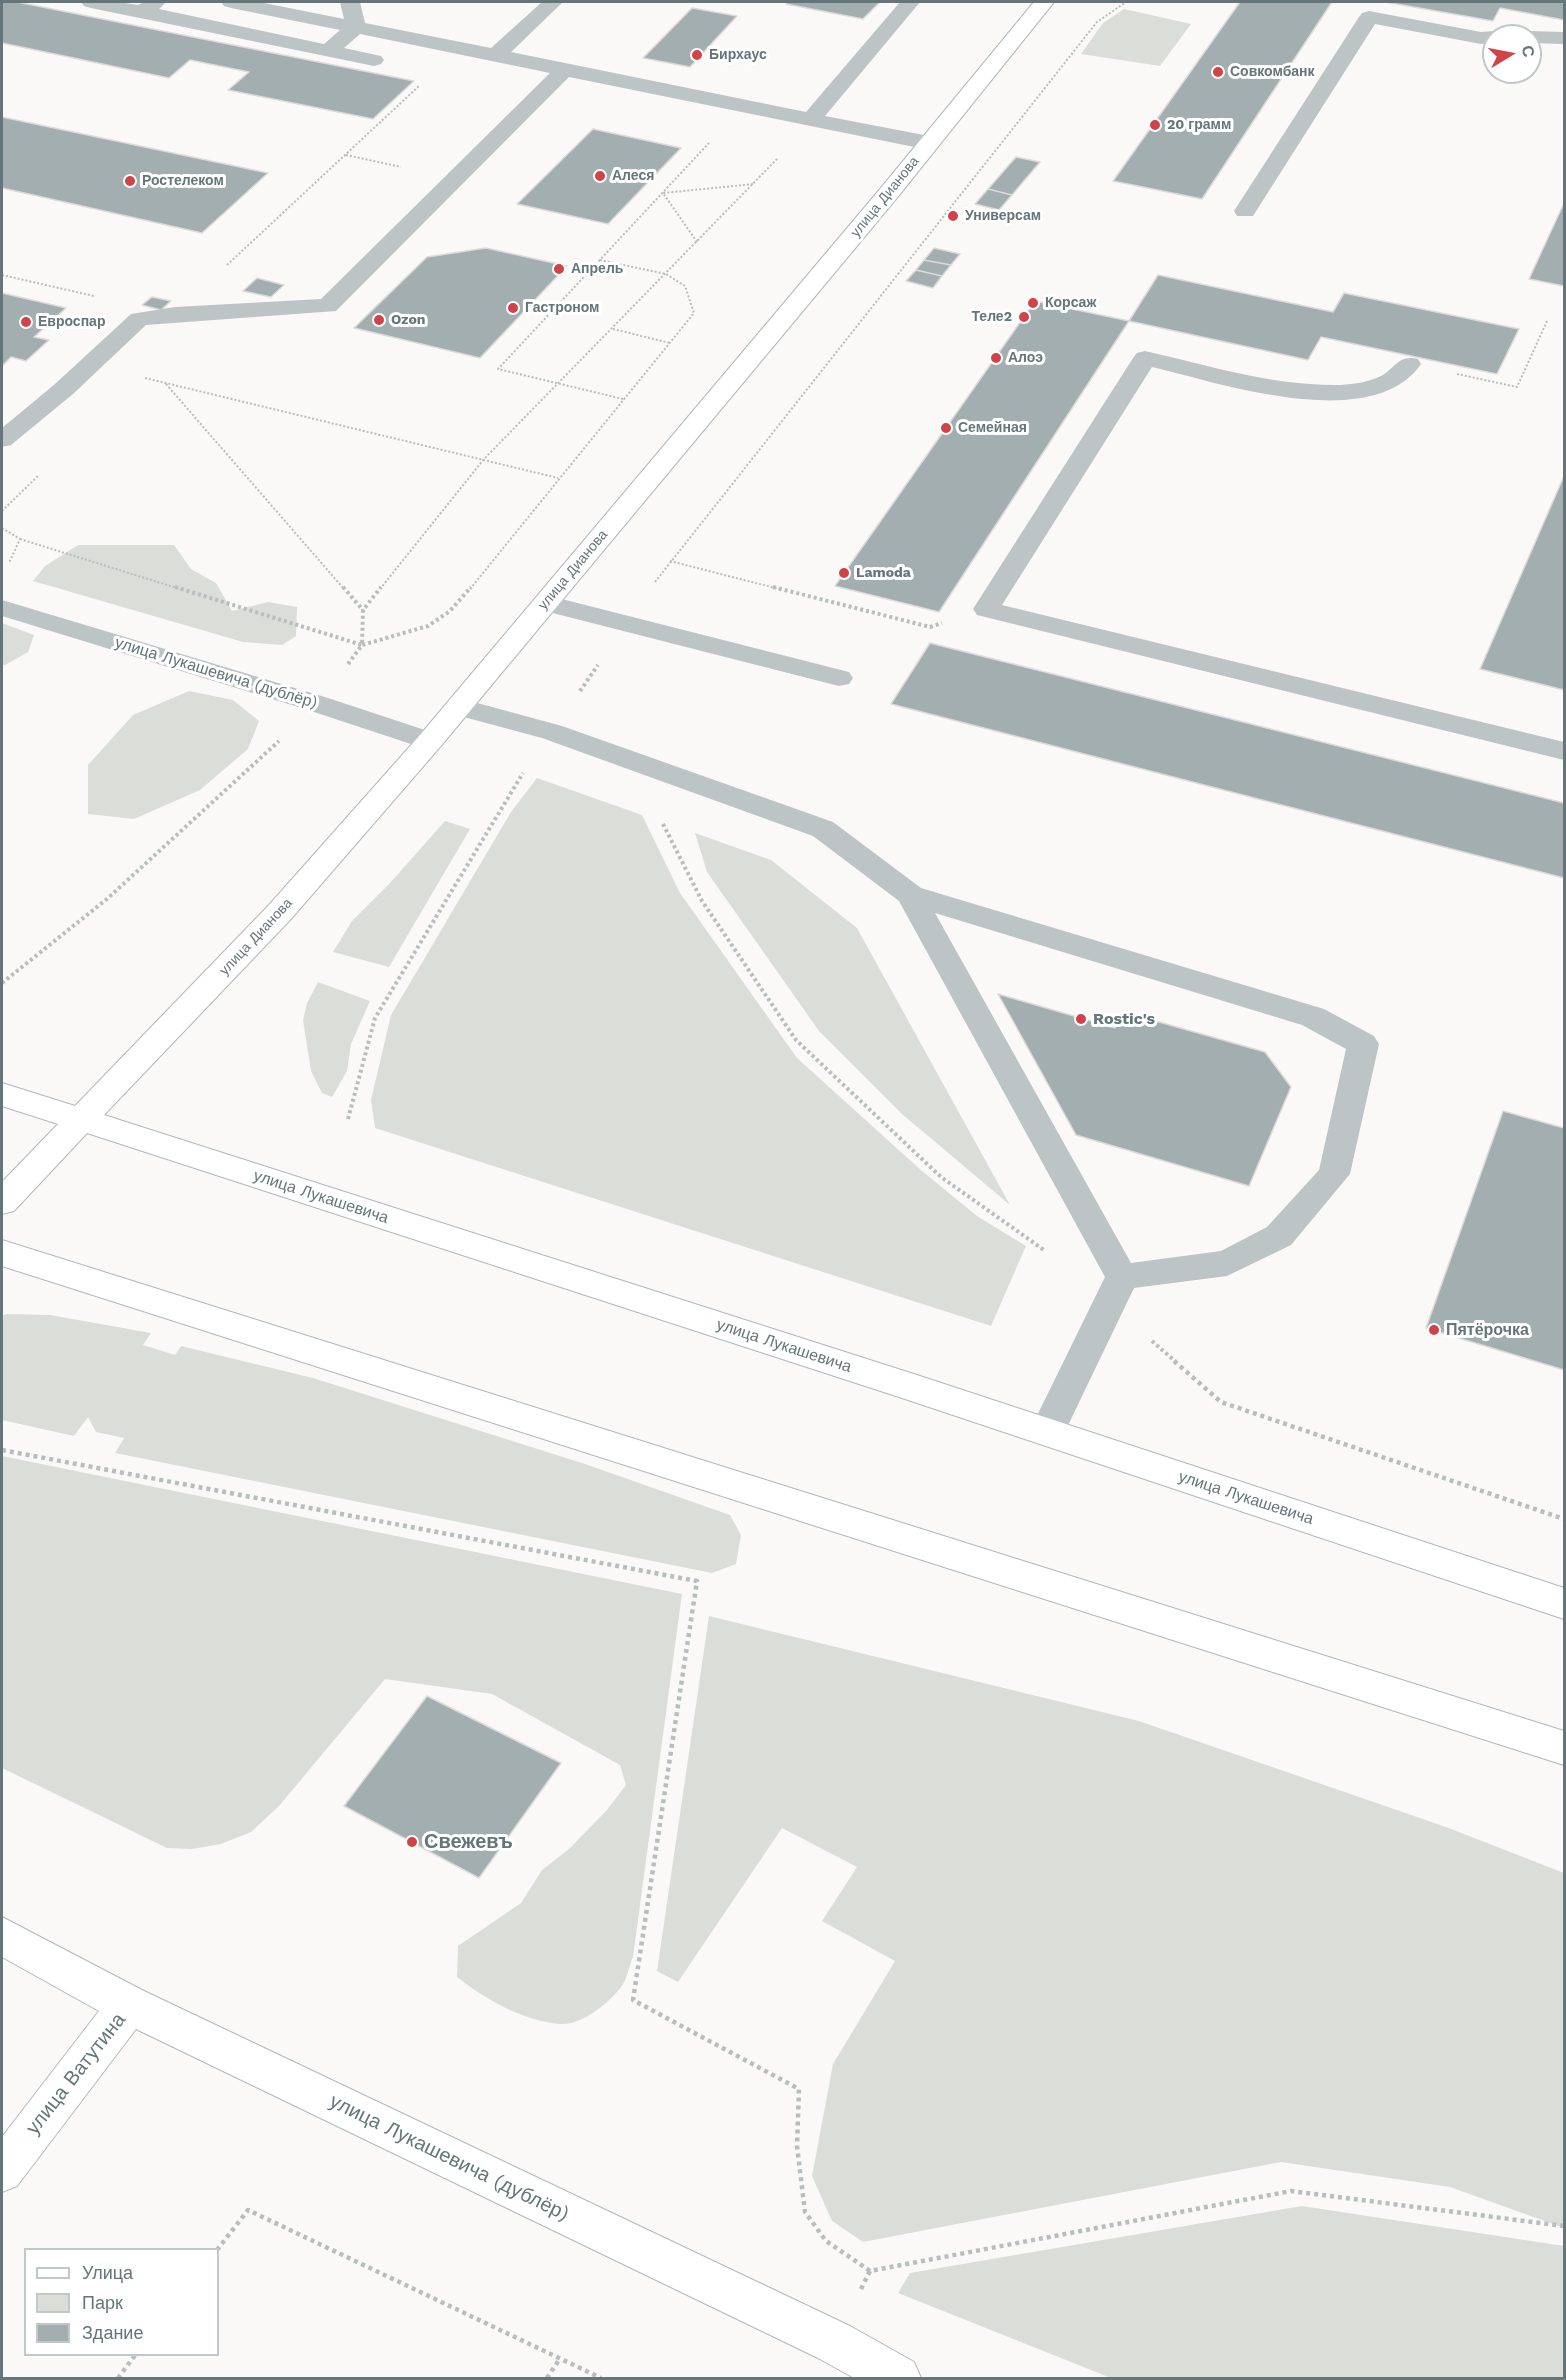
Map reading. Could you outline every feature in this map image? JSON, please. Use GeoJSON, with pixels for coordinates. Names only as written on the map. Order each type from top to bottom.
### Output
{"type":"FeatureCollection","features":[{"type":"Feature","properties":{"kind":"main road","name":"улица Дианова"},"geometry":{"type":"LineString","coordinates":[[82,1120],[280,912],[430,741],[1044,2]]}},
{"type":"Feature","properties":{"kind":"main road","name":"улица Лукашевича"},"geometry":{"type":"LineString","coordinates":[[2,1094],[1047,1432],[1564,1603]]}},
{"type":"Feature","properties":{"kind":"main road"},"geometry":{"type":"LineString","coordinates":[[2,1202],[82,1120]]}},
{"type":"Feature","properties":{"kind":"main road"},"geometry":{"type":"LineString","coordinates":[[2,1253],[1564,1748]]}},
{"type":"Feature","properties":{"kind":"main road","name":"улица Лукашевича (дублёр)"},"geometry":{"type":"LineString","coordinates":[[2,1936],[129,2005],[834,2342],[898,2379]]}},
{"type":"Feature","properties":{"kind":"main road","name":"улица Ватутина"},"geometry":{"type":"LineString","coordinates":[[2,2171],[129,2005]]}},
{"type":"Feature","properties":{"kind":"street"},"geometry":{"type":"LineString","coordinates":[[91,2],[149,7],[374,60]]}},
{"type":"Feature","properties":{"kind":"street"},"geometry":{"type":"LineString","coordinates":[[231,2],[928,143]]}},
{"type":"Feature","properties":{"kind":"street"},"geometry":{"type":"LineString","coordinates":[[350,2],[356,27]]}},
{"type":"Feature","properties":{"kind":"street"},"geometry":{"type":"LineString","coordinates":[[496,55],[554,2]]}},
{"type":"Feature","properties":{"kind":"street"},"geometry":{"type":"LineString","coordinates":[[811,119],[910,2]]}},
{"type":"Feature","properties":{"kind":"street"},"geometry":{"type":"LineString","coordinates":[[1245,211],[1369,17],[1482,38]]}},
{"type":"Feature","properties":{"kind":"street"},"geometry":{"type":"LineString","coordinates":[[328,51],[356,27]]}},
{"type":"Feature","properties":{"kind":"street"},"geometry":{"type":"LineString","coordinates":[[1542,37],[1564,38]]}},
{"type":"Feature","properties":{"kind":"street"},"geometry":{"type":"LineString","coordinates":[[2,440],[90,365],[139,319],[175,314],[328,306],[566,69]]}},
{"type":"Feature","properties":{"kind":"street"},"geometry":{"type":"LineString","coordinates":[[1409,364],[1390,382],[1362,392],[1327,394],[1288,389],[1145,358],[986,609],[1564,752]]}},
{"type":"Feature","properties":{"kind":"street"},"geometry":{"type":"LineString","coordinates":[[546,603],[839,678]]}},
{"type":"Feature","properties":{"kind":"street","name":"улица Лукашевича (дублёр)"},"geometry":{"type":"LineString","coordinates":[[2,608],[318,704],[430,741]]}},
{"type":"Feature","properties":{"kind":"street"},"geometry":{"type":"LineString","coordinates":[[459,707],[552,732],[823,829],[910,895],[1313,1017],[1363,1044],[1334,1174],[1279,1236],[1227,1263],[1122,1277]]}},
{"type":"Feature","properties":{"kind":"street"},"geometry":{"type":"LineString","coordinates":[[910,895],[1122,1277]]}},
{"type":"Feature","properties":{"kind":"street"},"geometry":{"type":"LineString","coordinates":[[1047,1432],[1122,1277]]}},
{"type":"Feature","properties":{"kind":"path"},"geometry":{"type":"LineString","coordinates":[[348,1119],[375,1018],[524,772],[626,624],[670,561],[1097,22],[1126,2]]}},
{"type":"Feature","properties":{"kind":"path"},"geometry":{"type":"LineString","coordinates":[[2,274],[175,314],[460,48]]}},
{"type":"Feature","properties":{"kind":"path"},"geometry":{"type":"LineString","coordinates":[[624,399],[498,369],[745,106]]}},
{"type":"Feature","properties":{"kind":"path"},"geometry":{"type":"LineString","coordinates":[[2,983],[107,899],[318,704],[362,645],[363,610],[484,459],[755,184],[811,119]]}},
{"type":"Feature","properties":{"kind":"path"},"geometry":{"type":"LineString","coordinates":[[663,193],[755,184]]}},
{"type":"Feature","properties":{"kind":"path"},"geometry":{"type":"LineString","coordinates":[[663,193],[697,242]]}},
{"type":"Feature","properties":{"kind":"path"},"geometry":{"type":"LineString","coordinates":[[2,528],[20,539],[362,645],[428,626],[450,611],[467,594],[558,478],[694,313],[685,286],[666,274],[600,260]]}},
{"type":"Feature","properties":{"kind":"path"},"geometry":{"type":"LineString","coordinates":[[1409,364],[1517,387],[1547,321]]}},
{"type":"Feature","properties":{"kind":"path"},"geometry":{"type":"LineString","coordinates":[[612,329],[670,343]]}},
{"type":"Feature","properties":{"kind":"path"},"geometry":{"type":"LineString","coordinates":[[90,365],[558,478]]}},
{"type":"Feature","properties":{"kind":"path"},"geometry":{"type":"LineString","coordinates":[[165,383],[363,610]]}},
{"type":"Feature","properties":{"kind":"path"},"geometry":{"type":"LineString","coordinates":[[6,570],[20,539]]}},
{"type":"Feature","properties":{"kind":"path"},"geometry":{"type":"LineString","coordinates":[[670,561],[930,627],[986,609]]}},
{"type":"Feature","properties":{"kind":"path"},"geometry":{"type":"LineString","coordinates":[[658,814],[702,901],[796,1040],[941,1177],[1050,1254],[1045,1244]]}},
{"type":"Feature","properties":{"kind":"path"},"geometry":{"type":"LineString","coordinates":[[1104,1312],[1142,1331],[1221,1402],[1564,1519]]}},
{"type":"Feature","properties":{"kind":"path"},"geometry":{"type":"LineString","coordinates":[[2,1450],[697,1581],[633,2000],[799,2089],[797,2146],[805,2212],[826,2241],[870,2271],[1291,2191],[1564,2226]]}},
{"type":"Feature","properties":{"kind":"path"},"geometry":{"type":"LineString","coordinates":[[219,2248],[248,2210],[601,2379]]}},
{"type":"Feature","properties":{"kind":"path"},"geometry":{"type":"LineString","coordinates":[[834,2342],[870,2271]]}},
{"type":"Feature","properties":{"kind":"path"},"geometry":{"type":"LineString","coordinates":[[118,2379],[135,2356]]}},
{"type":"Feature","properties":{"kind":"path"},"geometry":{"type":"LineString","coordinates":[[547,2379],[559,2360]]}},
{"type":"Feature","properties":{"kind":"green space"},"geometry":{"type":"Polygon","coordinates":[[[1124,9],[1191,24],[1160,66],[1081,54],[1103,23],[1124,9]]]}},
{"type":"Feature","properties":{"kind":"green space"},"geometry":{"type":"Polygon","coordinates":[[[78,545],[174,545],[191,569],[216,583],[232,611],[268,602],[297,607],[296,636],[282,645],[243,642],[33,581],[45,566],[78,545]]]}},
{"type":"Feature","properties":{"kind":"green space"},"geometry":{"type":"Polygon","coordinates":[[[2,623],[34,635],[28,652],[5,665],[2,665],[2,623]]]}},
{"type":"Feature","properties":{"kind":"green space"},"geometry":{"type":"Polygon","coordinates":[[[189,691],[233,700],[259,721],[248,749],[200,790],[134,819],[88,814],[88,765],[133,715],[189,691]]]}},
{"type":"Feature","properties":{"kind":"green space"},"geometry":{"type":"Polygon","coordinates":[[[537,778],[642,815],[680,893],[797,1058],[922,1171],[977,1216],[1026,1246],[991,1326],[375,1128],[371,1100],[391,1015],[511,812],[537,778]]]}},
{"type":"Feature","properties":{"kind":"green space"},"geometry":{"type":"Polygon","coordinates":[[[445,821],[470,829],[389,967],[333,952],[352,921],[390,883],[445,821]]]}},
{"type":"Feature","properties":{"kind":"green space"},"geometry":{"type":"Polygon","coordinates":[[[695,833],[771,860],[857,928],[1010,1205],[902,1114],[819,1031],[707,872],[695,833]]]}},
{"type":"Feature","properties":{"kind":"green space"},"geometry":{"type":"Polygon","coordinates":[[[318,982],[370,1001],[351,1044],[347,1071],[332,1097],[322,1093],[311,1071],[303,1020],[307,1003],[318,982]]]}},
{"type":"Feature","properties":{"kind":"green space"},"geometry":{"type":"Polygon","coordinates":[[[6,1314],[50,1315],[151,1333],[143,1345],[175,1355],[181,1346],[313,1378],[585,1464],[730,1515],[741,1535],[736,1564],[712,1573],[115,1453],[124,1438],[96,1432],[88,1417],[74,1436],[2,1420],[2,1316],[6,1314]]]}},
{"type":"Feature","properties":{"kind":"green space"},"geometry":{"type":"Polygon","coordinates":[[[2,1456],[682,1594],[633,1957],[625,1981],[616,1993],[585,2017],[568,2024],[560,2024],[532,2018],[505,2008],[457,1977],[458,1946],[521,1903],[542,1870],[569,1849],[607,1810],[626,1785],[620,1765],[492,1694],[385,1679],[279,1806],[251,1832],[221,1844],[192,1849],[167,1848],[2,1768],[2,1456]]]}},
{"type":"Feature","properties":{"kind":"green space"},"geometry":{"type":"Polygon","coordinates":[[[709,1616],[1139,1721],[1446,1827],[1564,1873],[1564,2228],[1450,2187],[1281,2162],[863,2242],[832,2221],[812,2176],[833,2064],[895,1961],[822,1921],[857,1867],[782,1828],[678,1982],[657,1971],[709,1616]]]}},
{"type":"Feature","properties":{"kind":"green space"},"geometry":{"type":"Polygon","coordinates":[[[1302,2206],[1564,2246],[1564,2378],[1111,2378],[898,2293],[910,2273],[1302,2206]]]}},
{"type":"Feature","properties":{"kind":"building"},"geometry":{"type":"Polygon","coordinates":[[[2,2],[17,2],[414,81],[373,119],[228,90],[249,72],[190,60],[169,78],[2,43],[2,2]]]}},
{"type":"Feature","properties":{"kind":"building"},"geometry":{"type":"Polygon","coordinates":[[[789,2],[880,2],[863,19],[786,4],[789,2]]]}},
{"type":"Feature","properties":{"kind":"building"},"geometry":{"type":"Polygon","coordinates":[[[1240,2],[1332,2],[1202,199],[1113,181],[1240,2]]]}},
{"type":"Feature","properties":{"kind":"building"},"geometry":{"type":"Polygon","coordinates":[[[1385,2],[1564,2],[1564,20],[1500,8],[1493,21],[1385,2]]]}},
{"type":"Feature","properties":{"kind":"building"},"geometry":{"type":"Polygon","coordinates":[[[692,8],[737,16],[690,67],[643,58],[692,8]]]}},
{"type":"Feature","properties":{"kind":"building","name":"Ростелеком"},"geometry":{"type":"Polygon","coordinates":[[[2,117],[268,173],[202,233],[2,188],[2,117]]]}},
{"type":"Feature","properties":{"kind":"building","name":"Алеся"},"geometry":{"type":"Polygon","coordinates":[[[593,129],[681,148],[608,224],[517,204],[593,129]]]}},
{"type":"Feature","properties":{"kind":"building"},"geometry":{"type":"Polygon","coordinates":[[[1016,157],[1040,162],[1012,195],[988,189],[1016,157]]]}},
{"type":"Feature","properties":{"kind":"building"},"geometry":{"type":"Polygon","coordinates":[[[988,189],[1012,195],[999,210],[975,204],[988,189]]]}},
{"type":"Feature","properties":{"kind":"building"},"geometry":{"type":"Polygon","coordinates":[[[1564,203],[1564,286],[1529,279],[1564,203]]]}},
{"type":"Feature","properties":{"kind":"building"},"geometry":{"type":"Polygon","coordinates":[[[486,248],[567,266],[480,358],[354,328],[427,257],[486,248]]]}},
{"type":"Feature","properties":{"kind":"building"},"geometry":{"type":"Polygon","coordinates":[[[934,248],[960,254],[951,265],[924,260],[934,248]]]}},
{"type":"Feature","properties":{"kind":"building"},"geometry":{"type":"Polygon","coordinates":[[[924,260],[951,265],[942,276],[916,270],[924,260]]]}},
{"type":"Feature","properties":{"kind":"building"},"geometry":{"type":"Polygon","coordinates":[[[916,270],[942,276],[933,288],[906,281],[916,270]]]}},
{"type":"Feature","properties":{"kind":"building"},"geometry":{"type":"Polygon","coordinates":[[[1158,275],[1333,312],[1344,293],[1519,329],[1497,374],[1321,337],[1308,360],[1129,321],[1158,275]]]}},
{"type":"Feature","properties":{"kind":"building"},"geometry":{"type":"Polygon","coordinates":[[[257,278],[284,285],[271,297],[243,291],[257,278]]]}},
{"type":"Feature","properties":{"kind":"building","name":"Евроспар"},"geometry":{"type":"Polygon","coordinates":[[[2,293],[66,308],[34,337],[49,340],[26,361],[11,357],[2,366],[2,293]]]}},
{"type":"Feature","properties":{"kind":"building"},"geometry":{"type":"Polygon","coordinates":[[[152,297],[171,301],[161,310],[142,305],[152,297]]]}},
{"type":"Feature","properties":{"kind":"building"},"geometry":{"type":"Polygon","coordinates":[[[1035,301],[1129,321],[939,612],[835,586],[1035,301]]]}},
{"type":"Feature","properties":{"kind":"building"},"geometry":{"type":"Polygon","coordinates":[[[1564,476],[1564,690],[1480,669],[1564,476]]]}},
{"type":"Feature","properties":{"kind":"building"},"geometry":{"type":"Polygon","coordinates":[[[930,643],[1564,803],[1564,878],[891,704],[930,643]]]}},
{"type":"Feature","properties":{"kind":"building"},"geometry":{"type":"Polygon","coordinates":[[[998,994],[1115,1028],[1124,1012],[1265,1052],[1291,1087],[1249,1186],[1076,1135],[998,994]]]}},
{"type":"Feature","properties":{"kind":"building"},"geometry":{"type":"Polygon","coordinates":[[[1503,1111],[1564,1128],[1564,1370],[1426,1328],[1503,1111]]]}},
{"type":"Feature","properties":{"kind":"building"},"geometry":{"type":"Polygon","coordinates":[[[427,1696],[561,1763],[479,1878],[344,1806],[427,1696]]]}},
{"type":"Feature","properties":{"kind":"place","name":"Бирхаус"},"geometry":{"type":"Point","coordinates":[697,55]}},
{"type":"Feature","properties":{"kind":"place","name":"Совкомбанк"},"geometry":{"type":"Point","coordinates":[1218,72]}},
{"type":"Feature","properties":{"kind":"place","name":"20 грамм"},"geometry":{"type":"Point","coordinates":[1155,125]}},
{"type":"Feature","properties":{"kind":"place","name":"Алеся"},"geometry":{"type":"Point","coordinates":[600,176]}},
{"type":"Feature","properties":{"kind":"place","name":"Ростелеком"},"geometry":{"type":"Point","coordinates":[130,181]}},
{"type":"Feature","properties":{"kind":"place","name":"Универсам"},"geometry":{"type":"Point","coordinates":[953,216]}},
{"type":"Feature","properties":{"kind":"place","name":"Апрель"},"geometry":{"type":"Point","coordinates":[559,269]}},
{"type":"Feature","properties":{"kind":"place","name":"Корсаж"},"geometry":{"type":"Point","coordinates":[1033,303]}},
{"type":"Feature","properties":{"kind":"place","name":"Гастроном"},"geometry":{"type":"Point","coordinates":[513,308]}},
{"type":"Feature","properties":{"kind":"place","name":"Теле2"},"geometry":{"type":"Point","coordinates":[1024,317]}},
{"type":"Feature","properties":{"kind":"place","name":"Ozon"},"geometry":{"type":"Point","coordinates":[379,320]}},
{"type":"Feature","properties":{"kind":"place","name":"Евроспар"},"geometry":{"type":"Point","coordinates":[26,322]}},
{"type":"Feature","properties":{"kind":"place","name":"Алоэ"},"geometry":{"type":"Point","coordinates":[996,358]}},
{"type":"Feature","properties":{"kind":"place","name":"Семейная"},"geometry":{"type":"Point","coordinates":[946,428]}},
{"type":"Feature","properties":{"kind":"place","name":"Lamoda"},"geometry":{"type":"Point","coordinates":[844,573]}},
{"type":"Feature","properties":{"kind":"place","name":"Rostic's"},"geometry":{"type":"Point","coordinates":[1081,1019]}},
{"type":"Feature","properties":{"kind":"place","name":"Пятёрочка"},"geometry":{"type":"Point","coordinates":[1434,1330]}},
{"type":"Feature","properties":{"kind":"place","name":"Свежевъ"},"geometry":{"type":"Point","coordinates":[412,1842]}}]}
